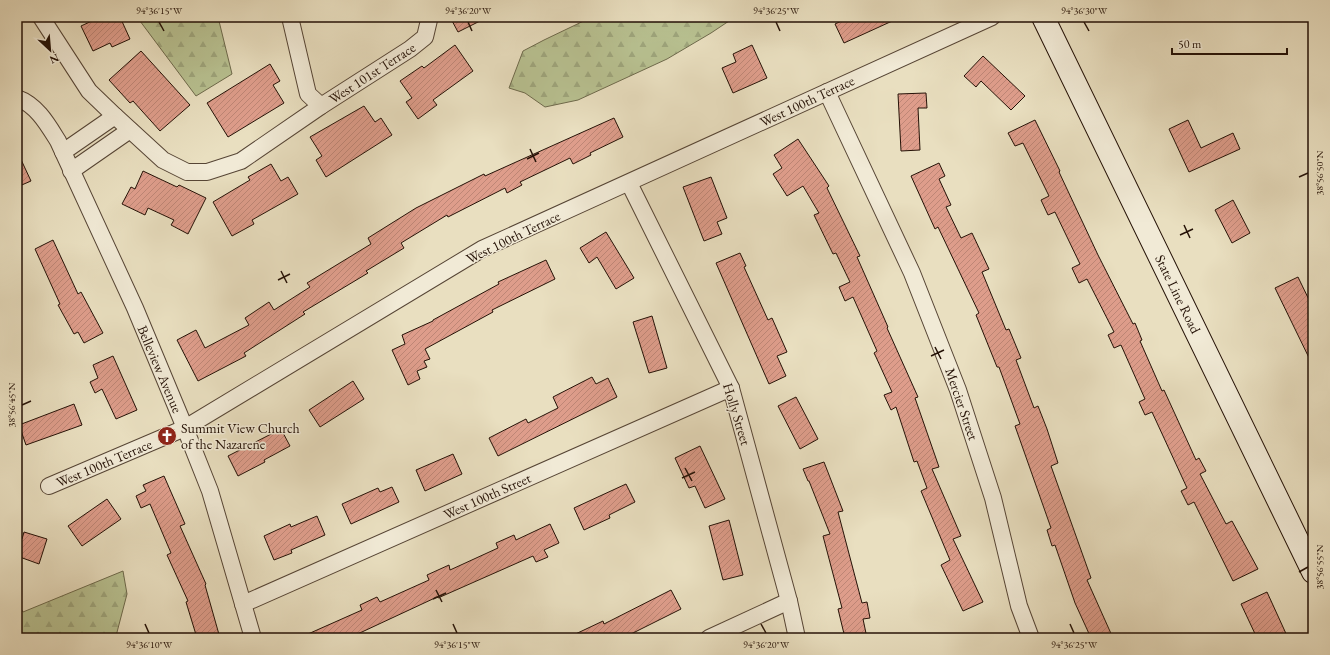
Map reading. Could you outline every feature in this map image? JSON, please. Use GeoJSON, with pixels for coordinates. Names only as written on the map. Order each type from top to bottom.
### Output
{"type":"FeatureCollection","features":[{"type":"Feature","properties":{"kind":"main road","name":"State Line Road"},"geometry":{"type":"LineString","coordinates":[[1043,17],[1313,572]]}},
{"type":"Feature","properties":{"kind":"street","name":"West 101st Terrace"},"geometry":{"type":"LineString","coordinates":[[41,17],[89,91],[163,160],[187,172],[207,172],[241,161],[321,106],[410,49],[425,37],[429,20],[428,17]]}},
{"type":"Feature","properties":{"kind":"street","name":"West 101st Terrace"},"geometry":{"type":"LineString","coordinates":[[290,17],[308,94],[321,106]]}},
{"type":"Feature","properties":{"kind":"street","name":"West 100th Terrace"},"geometry":{"type":"LineString","coordinates":[[49,486],[185,428],[482,249],[992,17]]}},
{"type":"Feature","properties":{"kind":"street","name":"Mercier Street"},"geometry":{"type":"LineString","coordinates":[[827,92],[912,273],[958,390],[993,498],[1019,606],[1031,638]]}},
{"type":"Feature","properties":{"kind":"street"},"geometry":{"type":"LineString","coordinates":[[17,98],[23,100],[43,117],[63,152],[115,116]]}},
{"type":"Feature","properties":{"kind":"street"},"geometry":{"type":"LineString","coordinates":[[71,171],[130,130]]}},
{"type":"Feature","properties":{"kind":"street","name":"Belleview Avenue"},"geometry":{"type":"LineString","coordinates":[[63,152],[135,308],[210,491],[253,638]]}},
{"type":"Feature","properties":{"kind":"street","name":"Holly Street"},"geometry":{"type":"LineString","coordinates":[[629,183],[731,388],[789,601],[797,638]]}},
{"type":"Feature","properties":{"kind":"street","name":"West 100th Street"},"geometry":{"type":"LineString","coordinates":[[243,604],[731,388]]}},
{"type":"Feature","properties":{"kind":"street"},"geometry":{"type":"LineString","coordinates":[[709,638],[789,601]]}},
{"type":"Feature","properties":{"kind":"green space"},"geometry":{"type":"Polygon","coordinates":[[[137,17],[218,17],[232,74],[196,96],[137,17]]]}},
{"type":"Feature","properties":{"kind":"green space"},"geometry":{"type":"Polygon","coordinates":[[[592,17],[735,17],[667,59],[578,100],[545,107],[525,93],[509,88],[523,51],[592,17]]]}},
{"type":"Feature","properties":{"kind":"green space"},"geometry":{"type":"Polygon","coordinates":[[[123,571],[127,594],[116,636],[113,638],[17,638],[17,602],[23,612],[123,571]]]}},
{"type":"Feature","properties":{"kind":"building"},"geometry":{"type":"Polygon","coordinates":[[[92,17],[120,17],[130,39],[112,47],[110,43],[93,51],[81,26],[94,20],[92,17]]]}},
{"type":"Feature","properties":{"kind":"building"},"geometry":{"type":"Polygon","coordinates":[[[450,17],[488,17],[458,32],[450,17]]]}},
{"type":"Feature","properties":{"kind":"building"},"geometry":{"type":"Polygon","coordinates":[[[850,17],[901,17],[844,43],[835,24],[850,17]]]}},
{"type":"Feature","properties":{"kind":"building"},"geometry":{"type":"Polygon","coordinates":[[[455,45],[473,71],[433,100],[437,105],[418,119],[406,102],[412,98],[400,81],[422,66],[424,68],[455,45]]]}},
{"type":"Feature","properties":{"kind":"building"},"geometry":{"type":"Polygon","coordinates":[[[752,45],[767,78],[733,93],[722,68],[736,62],[733,54],[752,45]]]}},
{"type":"Feature","properties":{"kind":"building"},"geometry":{"type":"Polygon","coordinates":[[[141,51],[190,105],[160,131],[133,101],[130,103],[109,80],[141,51]]]}},
{"type":"Feature","properties":{"kind":"building"},"geometry":{"type":"Polygon","coordinates":[[[983,56],[1025,96],[1011,110],[981,81],[976,87],[964,76],[983,56]]]}},
{"type":"Feature","properties":{"kind":"building"},"geometry":{"type":"Polygon","coordinates":[[[270,64],[280,81],[273,85],[284,103],[228,137],[207,103],[270,64]]]}},
{"type":"Feature","properties":{"kind":"building"},"geometry":{"type":"Polygon","coordinates":[[[926,93],[927,108],[918,108],[920,150],[901,151],[898,94],[926,93]]]}},
{"type":"Feature","properties":{"kind":"building"},"geometry":{"type":"Polygon","coordinates":[[[364,106],[375,122],[381,118],[392,135],[326,177],[316,160],[322,156],[310,137],[364,106]]]}},
{"type":"Feature","properties":{"kind":"building"},"geometry":{"type":"Polygon","coordinates":[[[614,118],[623,137],[590,153],[591,155],[573,164],[570,158],[520,182],[522,185],[507,193],[505,188],[448,217],[447,215],[401,243],[404,248],[366,271],[368,273],[303,312],[305,314],[244,353],[246,356],[198,381],[177,340],[196,330],[205,348],[249,325],[245,318],[269,302],[274,310],[310,287],[307,283],[371,244],[368,238],[416,208],[484,174],[485,176],[614,118]]]}},
{"type":"Feature","properties":{"kind":"building"},"geometry":{"type":"Polygon","coordinates":[[[1035,120],[1098,255],[1133,324],[1135,323],[1142,340],[1140,341],[1162,391],[1164,390],[1196,460],[1199,458],[1206,471],[1200,474],[1226,524],[1232,521],[1258,569],[1233,581],[1194,502],[1188,505],[1181,491],[1187,488],[1152,412],[1145,415],[1139,402],[1145,399],[1121,345],[1114,348],[1108,335],[1114,332],[1087,279],[1079,283],[1072,268],[1080,264],[1055,212],[1048,215],[1041,200],[1049,196],[1023,143],[1015,146],[1008,133],[1035,120]]]}},
{"type":"Feature","properties":{"kind":"building"},"geometry":{"type":"Polygon","coordinates":[[[1188,120],[1201,148],[1233,133],[1240,149],[1189,172],[1169,129],[1188,120]]]}},
{"type":"Feature","properties":{"kind":"building"},"geometry":{"type":"Polygon","coordinates":[[[798,139],[829,186],[827,188],[860,256],[857,257],[918,397],[915,398],[939,467],[932,469],[961,536],[953,539],[983,602],[963,611],[941,565],[950,560],[921,491],[927,488],[917,461],[914,462],[896,407],[891,410],[884,395],[892,392],[874,353],[877,351],[853,297],[845,301],[839,287],[850,282],[836,253],[833,254],[814,215],[819,213],[803,186],[787,196],[773,174],[782,168],[774,155],[798,139]]]}},
{"type":"Feature","properties":{"kind":"building"},"geometry":{"type":"Polygon","coordinates":[[[17,151],[31,181],[17,187],[17,151]]]}},
{"type":"Feature","properties":{"kind":"building"},"geometry":{"type":"Polygon","coordinates":[[[939,163],[945,176],[939,179],[951,205],[946,207],[961,238],[972,233],[989,269],[982,272],[1006,330],[1009,329],[1021,358],[1016,360],[1034,408],[1038,406],[1047,429],[1058,463],[1051,466],[1091,578],[1087,580],[1113,638],[1091,638],[1075,603],[1055,545],[1052,546],[1047,530],[1051,528],[1015,426],[1020,424],[999,367],[997,367],[976,315],[979,313],[938,227],[935,229],[911,176],[939,163]]]}},
{"type":"Feature","properties":{"kind":"building"},"geometry":{"type":"Polygon","coordinates":[[[271,164],[281,181],[288,177],[298,194],[252,220],[254,224],[232,236],[213,202],[250,180],[248,177],[271,164]]]}},
{"type":"Feature","properties":{"kind":"building"},"geometry":{"type":"Polygon","coordinates":[[[143,171],[177,187],[179,185],[206,198],[188,234],[171,225],[174,220],[148,208],[145,215],[122,204],[131,187],[135,189],[143,171]]]}},
{"type":"Feature","properties":{"kind":"building"},"geometry":{"type":"Polygon","coordinates":[[[711,177],[727,218],[717,222],[722,234],[704,241],[683,187],[711,177]]]}},
{"type":"Feature","properties":{"kind":"building"},"geometry":{"type":"Polygon","coordinates":[[[1233,200],[1250,233],[1232,243],[1215,210],[1233,200]]]}},
{"type":"Feature","properties":{"kind":"building"},"geometry":{"type":"Polygon","coordinates":[[[606,232],[634,278],[616,289],[597,257],[589,263],[580,248],[606,232]]]}},
{"type":"Feature","properties":{"kind":"building"},"geometry":{"type":"Polygon","coordinates":[[[53,240],[78,294],[81,292],[103,333],[84,343],[78,332],[74,334],[58,305],[60,304],[35,249],[53,240]]]}},
{"type":"Feature","properties":{"kind":"building"},"geometry":{"type":"Polygon","coordinates":[[[740,253],[746,266],[744,267],[768,320],[772,318],[787,352],[777,356],[786,376],[769,384],[716,263],[740,253]]]}},
{"type":"Feature","properties":{"kind":"building"},"geometry":{"type":"Polygon","coordinates":[[[546,260],[555,279],[492,310],[493,312],[425,349],[430,359],[424,361],[427,367],[417,371],[420,379],[408,385],[392,350],[405,344],[402,335],[433,321],[499,284],[498,282],[546,260]]]}},
{"type":"Feature","properties":{"kind":"building"},"geometry":{"type":"Polygon","coordinates":[[[1298,277],[1313,308],[1313,366],[1275,288],[1298,277]]]}},
{"type":"Feature","properties":{"kind":"building"},"geometry":{"type":"Polygon","coordinates":[[[652,316],[667,368],[649,373],[633,322],[652,316]]]}},
{"type":"Feature","properties":{"kind":"building"},"geometry":{"type":"Polygon","coordinates":[[[113,356],[137,410],[116,419],[102,389],[95,393],[90,382],[98,378],[93,365],[113,356]]]}},
{"type":"Feature","properties":{"kind":"building"},"geometry":{"type":"Polygon","coordinates":[[[592,377],[596,384],[608,378],[617,397],[498,456],[489,438],[526,419],[528,423],[558,408],[553,397],[592,377]]]}},
{"type":"Feature","properties":{"kind":"building"},"geometry":{"type":"Polygon","coordinates":[[[353,381],[364,399],[320,427],[309,410],[353,381]]]}},
{"type":"Feature","properties":{"kind":"building"},"geometry":{"type":"Polygon","coordinates":[[[796,397],[818,439],[800,449],[778,406],[796,397]]]}},
{"type":"Feature","properties":{"kind":"building"},"geometry":{"type":"Polygon","coordinates":[[[74,404],[82,425],[26,445],[19,425],[74,404]]]}},
{"type":"Feature","properties":{"kind":"building"},"geometry":{"type":"Polygon","coordinates":[[[281,429],[290,446],[264,460],[265,462],[238,476],[228,456],[281,429]]]}},
{"type":"Feature","properties":{"kind":"building"},"geometry":{"type":"Polygon","coordinates":[[[700,446],[725,499],[705,508],[695,486],[689,488],[675,458],[700,446]]]}},
{"type":"Feature","properties":{"kind":"building"},"geometry":{"type":"Polygon","coordinates":[[[453,454],[462,474],[425,491],[416,470],[453,454]]]}},
{"type":"Feature","properties":{"kind":"building"},"geometry":{"type":"Polygon","coordinates":[[[824,462],[843,511],[838,512],[862,603],[867,602],[870,618],[863,619],[867,638],[845,638],[838,609],[842,608],[823,536],[830,534],[803,469],[824,462]]]}},
{"type":"Feature","properties":{"kind":"building"},"geometry":{"type":"Polygon","coordinates":[[[164,476],[185,524],[180,526],[206,584],[205,585],[220,638],[197,638],[186,602],[188,601],[167,555],[171,553],[150,504],[141,508],[136,496],[146,491],[143,485],[164,476]]]}},
{"type":"Feature","properties":{"kind":"building"},"geometry":{"type":"Polygon","coordinates":[[[626,484],[635,502],[609,515],[610,518],[584,530],[574,508],[626,484]]]}},
{"type":"Feature","properties":{"kind":"building"},"geometry":{"type":"Polygon","coordinates":[[[392,487],[399,502],[351,524],[342,504],[378,488],[380,492],[392,487]]]}},
{"type":"Feature","properties":{"kind":"building"},"geometry":{"type":"Polygon","coordinates":[[[107,499],[121,519],[82,546],[68,526],[107,499]]]}},
{"type":"Feature","properties":{"kind":"building"},"geometry":{"type":"Polygon","coordinates":[[[317,516],[325,535],[291,550],[292,553],[274,560],[264,536],[290,524],[291,527],[317,516]]]}},
{"type":"Feature","properties":{"kind":"building"},"geometry":{"type":"Polygon","coordinates":[[[729,520],[743,575],[723,580],[709,526],[729,520]]]}},
{"type":"Feature","properties":{"kind":"building"},"geometry":{"type":"Polygon","coordinates":[[[550,524],[559,543],[544,550],[548,557],[536,562],[533,556],[438,598],[437,597],[349,638],[299,638],[362,610],[360,605],[377,597],[380,602],[429,580],[427,575],[449,565],[450,570],[498,548],[496,543],[514,535],[516,540],[550,524]]]}},
{"type":"Feature","properties":{"kind":"building"},"geometry":{"type":"Polygon","coordinates":[[[24,532],[47,539],[39,564],[17,556],[17,538],[22,539],[24,532]]]}},
{"type":"Feature","properties":{"kind":"building"},"geometry":{"type":"Polygon","coordinates":[[[671,590],[681,609],[623,638],[567,638],[603,621],[604,624],[671,590]]]}},
{"type":"Feature","properties":{"kind":"building"},"geometry":{"type":"Polygon","coordinates":[[[1267,592],[1288,638],[1257,638],[1241,604],[1267,592]]]}},
{"type":"Feature","properties":{"kind":"place","name":"Summit View Church of the Nazarene"},"geometry":{"type":"Point","coordinates":[167,436]}}]}
